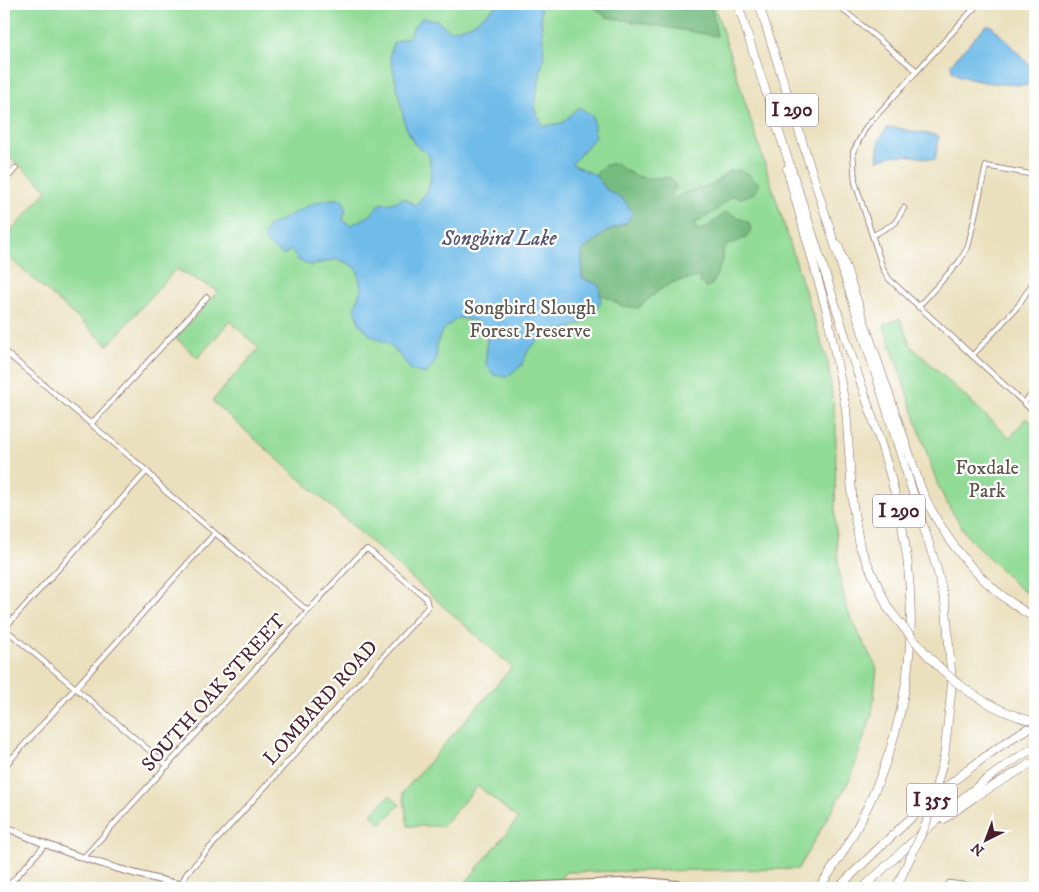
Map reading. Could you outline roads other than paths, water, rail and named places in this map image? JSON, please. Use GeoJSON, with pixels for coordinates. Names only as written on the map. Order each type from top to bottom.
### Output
{"type":"FeatureCollection","features":[{"type":"Feature","properties":{"kind":"highway","name":"I 290"},"geometry":{"type":"LineString","coordinates":[[738,4],[896,496],[911,586],[908,671],[902,714],[890,755],[860,823],[819,888]]}},
{"type":"Feature","properties":{"kind":"highway","name":"I 290"},"geometry":{"type":"LineString","coordinates":[[759,4],[826,216],[834,248],[928,536],[946,607],[952,684],[944,758],[926,824],[896,888]]}},
{"type":"Feature","properties":{"kind":"highway"},"geometry":{"type":"LineString","coordinates":[[778,131],[827,312],[846,409],[853,507],[860,548],[888,608],[923,653],[962,688],[1035,723]]}},
{"type":"Feature","properties":{"kind":"highway"},"geometry":{"type":"LineString","coordinates":[[826,216],[846,266],[922,491],[933,514],[944,535],[976,574],[998,594],[1035,618]]}},
{"type":"Feature","properties":{"kind":"highway","name":"I 355"},"geometry":{"type":"LineString","coordinates":[[838,888],[948,784],[991,752],[1035,723]]}},
{"type":"Feature","properties":{"kind":"highway","name":"I 355"},"geometry":{"type":"LineString","coordinates":[[863,888],[908,845],[979,785],[1035,747]]}},
{"type":"Feature","properties":{"kind":"highway"},"geometry":{"type":"LineString","coordinates":[[908,845],[973,798],[1035,761]]}},
{"type":"Feature","properties":{"kind":"street"},"geometry":{"type":"LineString","coordinates":[[838,4],[917,71]]}},
{"type":"Feature","properties":{"kind":"street"},"geometry":{"type":"LineString","coordinates":[[978,4],[866,127],[853,152],[855,182],[883,269],[889,279],[1035,413]]}},
{"type":"Feature","properties":{"kind":"street"},"geometry":{"type":"LineString","coordinates":[[918,306],[959,262],[968,247],[986,166],[1035,175]]}},
{"type":"Feature","properties":{"kind":"street"},"geometry":{"type":"LineString","coordinates":[[4,182],[16,168]]}},
{"type":"Feature","properties":{"kind":"street"},"geometry":{"type":"LineString","coordinates":[[872,236],[895,223],[904,212],[904,208]]}},
{"type":"Feature","properties":{"kind":"street"},"geometry":{"type":"LineString","coordinates":[[972,356],[1018,306],[1035,279]]}},
{"type":"Feature","properties":{"kind":"street"},"geometry":{"type":"LineString","coordinates":[[91,424],[207,297]]}},
{"type":"Feature","properties":{"kind":"street"},"geometry":{"type":"LineString","coordinates":[[4,351],[147,471],[165,491],[308,611]]}},
{"type":"Feature","properties":{"kind":"street"},"geometry":{"type":"LineString","coordinates":[[1024,403],[1035,390]]}},
{"type":"Feature","properties":{"kind":"street"},"geometry":{"type":"LineString","coordinates":[[147,471],[4,628],[168,766]]}},
{"type":"Feature","properties":{"kind":"street"},"geometry":{"type":"LineString","coordinates":[[4,767],[215,533]]}},
{"type":"Feature","properties":{"kind":"street","name":"SOUTH OAK STREET"},"geometry":{"type":"LineString","coordinates":[[84,857],[367,549]]}},
{"type":"Feature","properties":{"kind":"street","name":"LOMBARD ROAD"},"geometry":{"type":"LineString","coordinates":[[180,887],[187,873],[428,607],[426,598],[367,549]]}},
{"type":"Feature","properties":{"kind":"street"},"geometry":{"type":"LineString","coordinates":[[4,826],[44,846],[180,887],[195,888]]}},
{"type":"Feature","properties":{"kind":"street"},"geometry":{"type":"LineString","coordinates":[[6,888],[44,846]]}},
{"type":"Feature","properties":{"kind":"street"},"geometry":{"type":"LineString","coordinates":[[459,888],[647,881],[717,888]]}},
{"type":"Feature","properties":{"kind":"street"},"geometry":{"type":"LineString","coordinates":[[949,883],[990,888]]}},
{"type":"Feature","properties":{"kind":"water","name":"Songbird Lake"},"geometry":{"type":"Polygon","coordinates":[[[499,4],[540,4],[544,54],[534,108],[543,126],[562,123],[579,107],[593,117],[595,137],[572,164],[595,175],[607,190],[623,199],[633,213],[627,222],[606,232],[582,251],[582,278],[599,285],[601,303],[585,322],[565,330],[543,335],[529,349],[521,366],[506,377],[494,375],[486,365],[487,333],[476,321],[459,318],[447,326],[440,335],[437,344],[436,360],[431,369],[425,374],[411,370],[398,353],[387,343],[371,336],[359,323],[355,307],[361,288],[357,269],[340,260],[311,266],[298,260],[291,250],[283,255],[268,245],[264,236],[268,226],[322,201],[342,199],[346,207],[343,221],[351,225],[371,215],[379,204],[392,203],[404,198],[415,205],[425,194],[430,183],[429,155],[414,144],[405,125],[390,55],[393,43],[409,37],[413,28],[422,18],[437,20],[450,31],[472,24],[499,4]]]}},
{"type":"Feature","properties":{"kind":"water"},"geometry":{"type":"Polygon","coordinates":[[[991,25],[1035,71],[1035,85],[979,81],[958,75],[952,71],[951,64],[985,26],[991,25]]]}},
{"type":"Feature","properties":{"kind":"water"},"geometry":{"type":"Polygon","coordinates":[[[887,128],[897,128],[939,136],[935,160],[898,155],[877,161],[879,140],[887,128]]]}},
{"type":"Feature","properties":{"kind":"park label","name":"Songbird Slough Forest Preserve"},"geometry":{"type":"Point","coordinates":[530,320]}},
{"type":"Feature","properties":{"kind":"park label","name":"Foxdale Park"},"geometry":{"type":"Point","coordinates":[987,480]}}]}
